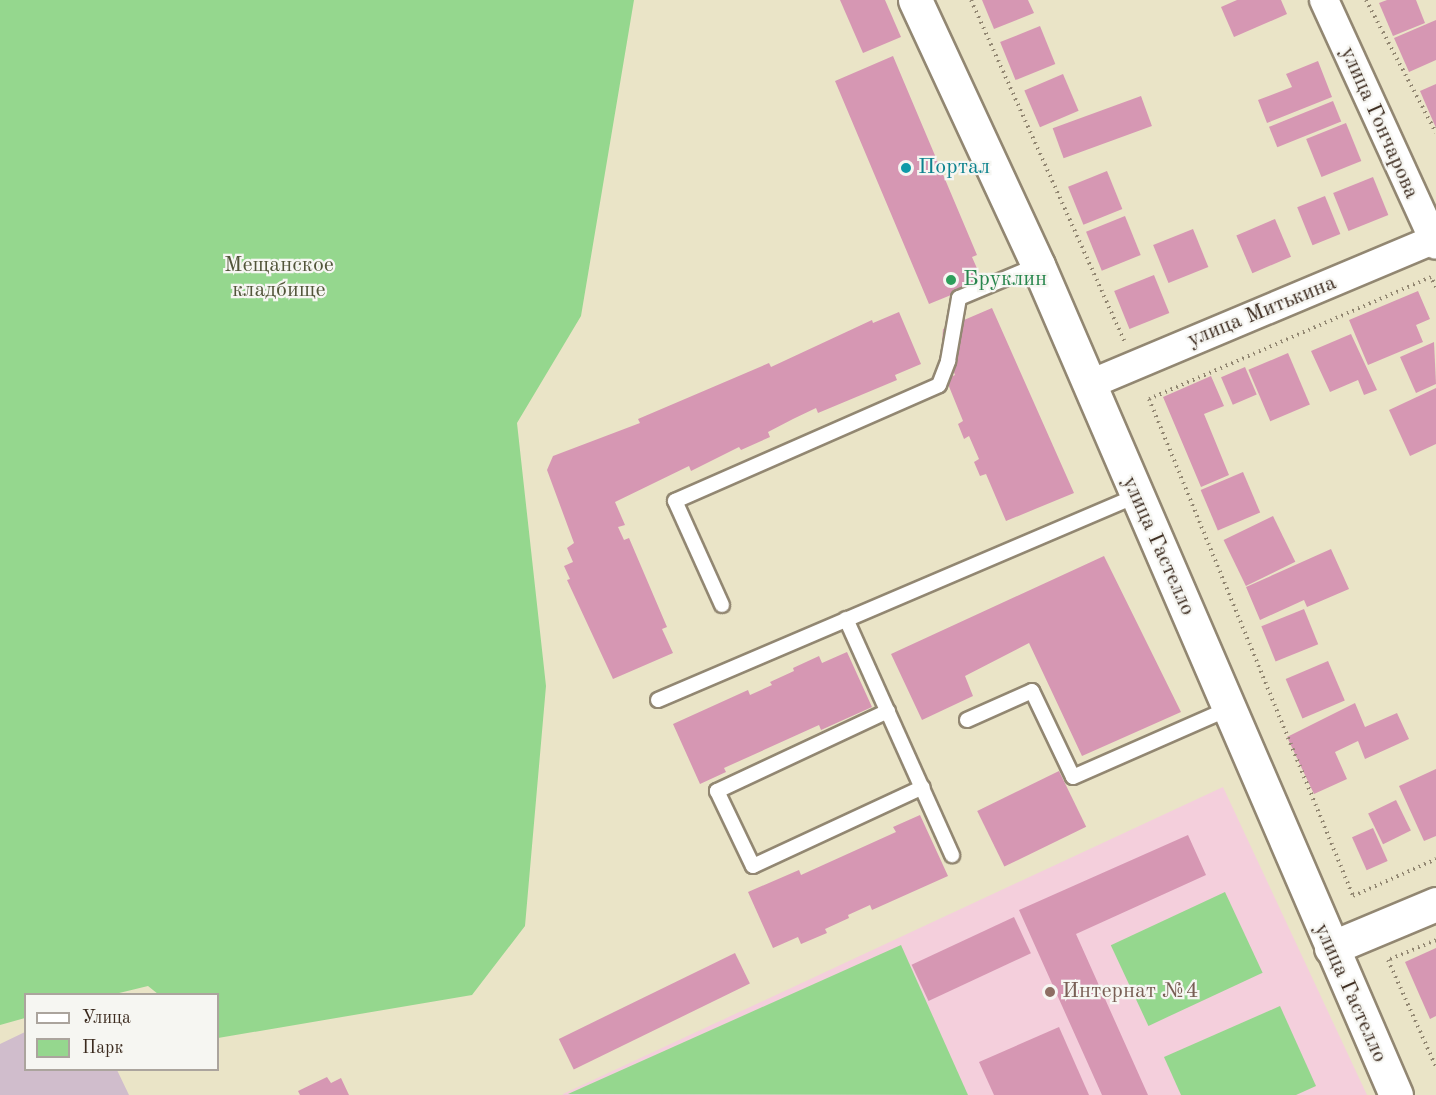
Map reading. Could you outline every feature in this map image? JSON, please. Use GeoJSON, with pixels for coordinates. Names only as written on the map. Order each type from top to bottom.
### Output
{"type":"FeatureCollection","features":[{"type":"Feature","properties":{"kind":"street","name":"улица Гастелло"},"geometry":{"type":"LineString","coordinates":[[915,0],[1038,265],[1396,1095]]}},
{"type":"Feature","properties":{"kind":"street","name":"улица Гончарова"},"geometry":{"type":"LineString","coordinates":[[1324,0],[1435,241]]}},
{"type":"Feature","properties":{"kind":"street","name":"улица Митькина"},"geometry":{"type":"LineString","coordinates":[[1088,385],[1435,241]]}},
{"type":"Feature","properties":{"kind":"street"},"geometry":{"type":"LineString","coordinates":[[1331,948],[1436,904]]}},
{"type":"Feature","properties":{"kind":"lane"},"geometry":{"type":"LineString","coordinates":[[722,605],[675,501],[939,385],[948,361],[959,298],[1038,265]]}},
{"type":"Feature","properties":{"kind":"lane"},"geometry":{"type":"LineString","coordinates":[[658,700],[1136,496]]}},
{"type":"Feature","properties":{"kind":"lane"},"geometry":{"type":"LineString","coordinates":[[846,619],[952,855]]}},
{"type":"Feature","properties":{"kind":"lane"},"geometry":{"type":"LineString","coordinates":[[967,720],[1032,691],[1073,777],[1230,708]]}},
{"type":"Feature","properties":{"kind":"lane"},"geometry":{"type":"LineString","coordinates":[[888,711],[717,791],[722,802],[753,866],[923,787]]}},
{"type":"Feature","properties":{"kind":"path"},"geometry":{"type":"LineString","coordinates":[[972,0],[1124,342],[1135,338]]}},
{"type":"Feature","properties":{"kind":"path"},"geometry":{"type":"LineString","coordinates":[[1366,0],[1436,133]]}},
{"type":"Feature","properties":{"kind":"path"},"geometry":{"type":"LineString","coordinates":[[1436,287],[1431,277],[1149,399],[1353,896],[1436,859]]}},
{"type":"Feature","properties":{"kind":"path"},"geometry":{"type":"LineString","coordinates":[[1436,940],[1388,960],[1436,1067]]}},
{"type":"Feature","properties":{"kind":"shaded area","name":"Интернат №4"},"geometry":{"type":"Polygon","coordinates":[[[1223,787],[1367,1095],[563,1095],[563,1094],[1223,787]]]}},
{"type":"Feature","properties":{"kind":"shaded area"},"geometry":{"type":"Polygon","coordinates":[[[24,1032],[24,1071],[117,1071],[129,1095],[0,1095],[0,1044],[24,1032]]]}},
{"type":"Feature","properties":{"kind":"green space","name":"Мещанское кладбище"},"geometry":{"type":"Polygon","coordinates":[[[0,0],[634,0],[581,316],[517,423],[546,686],[525,926],[472,995],[219,1038],[219,993],[157,993],[148,986],[119,993],[24,993],[24,1018],[0,1025],[0,0]]]}},
{"type":"Feature","properties":{"kind":"green space"},"geometry":{"type":"Polygon","coordinates":[[[1225,892],[1263,973],[1148,1026],[1111,945],[1225,892]]]}},
{"type":"Feature","properties":{"kind":"green space"},"geometry":{"type":"Polygon","coordinates":[[[901,945],[968,1095],[568,1094],[901,945]]]}},
{"type":"Feature","properties":{"kind":"green space"},"geometry":{"type":"Polygon","coordinates":[[[1280,1006],[1316,1086],[1296,1095],[1181,1095],[1164,1057],[1280,1006]]]}},
{"type":"Feature","properties":{"kind":"building"},"geometry":{"type":"Polygon","coordinates":[[[840,0],[885,0],[901,37],[863,53],[840,0]]]}},
{"type":"Feature","properties":{"kind":"building"},"geometry":{"type":"Polygon","coordinates":[[[982,0],[1028,0],[1034,13],[994,29],[982,0]]]}},
{"type":"Feature","properties":{"kind":"building"},"geometry":{"type":"Polygon","coordinates":[[[1237,0],[1281,0],[1287,14],[1234,37],[1221,7],[1237,0]]]}},
{"type":"Feature","properties":{"kind":"building"},"geometry":{"type":"Polygon","coordinates":[[[1387,0],[1416,0],[1425,23],[1393,36],[1379,3],[1387,0]]]}},
{"type":"Feature","properties":{"kind":"building"},"geometry":{"type":"Polygon","coordinates":[[[1436,20],[1436,60],[1409,72],[1394,38],[1436,20]]]}},
{"type":"Feature","properties":{"kind":"building"},"geometry":{"type":"Polygon","coordinates":[[[1040,26],[1055,64],[1015,80],[1000,42],[1040,26]]]}},
{"type":"Feature","properties":{"kind":"building","name":"Портал"},"geometry":{"type":"Polygon","coordinates":[[[893,56],[977,255],[972,257],[983,282],[929,304],[835,81],[893,56]]]}},
{"type":"Feature","properties":{"kind":"building"},"geometry":{"type":"Polygon","coordinates":[[[1318,61],[1332,97],[1267,123],[1258,100],[1292,87],[1286,74],[1318,61]]]}},
{"type":"Feature","properties":{"kind":"building"},"geometry":{"type":"Polygon","coordinates":[[[1063,74],[1079,111],[1040,127],[1024,90],[1063,74]]]}},
{"type":"Feature","properties":{"kind":"building"},"geometry":{"type":"Polygon","coordinates":[[[1436,84],[1436,128],[1420,91],[1436,84]]]}},
{"type":"Feature","properties":{"kind":"building"},"geometry":{"type":"Polygon","coordinates":[[[1141,96],[1152,126],[1064,158],[1053,128],[1141,96]]]}},
{"type":"Feature","properties":{"kind":"building"},"geometry":{"type":"Polygon","coordinates":[[[1333,101],[1341,121],[1277,147],[1269,127],[1333,101]]]}},
{"type":"Feature","properties":{"kind":"building"},"geometry":{"type":"Polygon","coordinates":[[[1346,123],[1361,161],[1321,177],[1306,139],[1346,123]]]}},
{"type":"Feature","properties":{"kind":"building"},"geometry":{"type":"Polygon","coordinates":[[[1107,171],[1122,209],[1083,225],[1068,187],[1107,171]]]}},
{"type":"Feature","properties":{"kind":"building"},"geometry":{"type":"Polygon","coordinates":[[[1373,177],[1388,215],[1348,231],[1333,193],[1373,177]]]}},
{"type":"Feature","properties":{"kind":"building"},"geometry":{"type":"Polygon","coordinates":[[[1325,196],[1340,234],[1313,245],[1297,207],[1325,196]]]}},
{"type":"Feature","properties":{"kind":"building"},"geometry":{"type":"Polygon","coordinates":[[[1125,216],[1141,255],[1102,271],[1086,232],[1125,216]]]}},
{"type":"Feature","properties":{"kind":"building"},"geometry":{"type":"Polygon","coordinates":[[[1275,219],[1291,257],[1252,273],[1236,235],[1275,219]]]}},
{"type":"Feature","properties":{"kind":"building"},"geometry":{"type":"Polygon","coordinates":[[[1193,229],[1208,267],[1168,283],[1153,245],[1193,229]]]}},
{"type":"Feature","properties":{"kind":"building"},"geometry":{"type":"Polygon","coordinates":[[[1154,275],[1169,313],[1129,329],[1114,291],[1154,275]]]}},
{"type":"Feature","properties":{"kind":"building"},"geometry":{"type":"Polygon","coordinates":[[[1418,291],[1430,319],[1416,325],[1423,342],[1368,365],[1349,320],[1418,291]]]}},
{"type":"Feature","properties":{"kind":"building"},"geometry":{"type":"Polygon","coordinates":[[[992,308],[1074,493],[1006,521],[986,474],[980,476],[974,462],[979,459],[969,436],[964,439],[958,424],[963,421],[946,379],[955,375],[942,343],[943,329],[992,308]]]}},
{"type":"Feature","properties":{"kind":"building"},"geometry":{"type":"Polygon","coordinates":[[[899,312],[921,364],[895,375],[897,380],[818,413],[816,408],[768,432],[770,437],[741,450],[739,447],[691,471],[689,466],[615,502],[625,525],[618,527],[624,540],[629,538],[667,627],[662,629],[673,653],[613,679],[567,580],[570,579],[564,566],[573,562],[567,548],[574,543],[547,470],[553,456],[640,423],[638,419],[769,363],[771,367],[872,320],[873,323],[899,312]]]}},
{"type":"Feature","properties":{"kind":"building"},"geometry":{"type":"Polygon","coordinates":[[[1351,334],[1377,390],[1364,395],[1358,380],[1330,392],[1311,351],[1351,334]]]}},
{"type":"Feature","properties":{"kind":"building"},"geometry":{"type":"Polygon","coordinates":[[[1434,342],[1436,384],[1416,393],[1400,357],[1434,342]]]}},
{"type":"Feature","properties":{"kind":"building"},"geometry":{"type":"Polygon","coordinates":[[[1288,353],[1310,405],[1270,421],[1248,370],[1288,353]]]}},
{"type":"Feature","properties":{"kind":"building"},"geometry":{"type":"Polygon","coordinates":[[[1245,367],[1257,395],[1233,405],[1221,377],[1245,367]]]}},
{"type":"Feature","properties":{"kind":"building"},"geometry":{"type":"Polygon","coordinates":[[[1211,376],[1224,406],[1204,414],[1229,475],[1201,487],[1163,397],[1211,376]]]}},
{"type":"Feature","properties":{"kind":"building"},"geometry":{"type":"Polygon","coordinates":[[[1436,388],[1436,444],[1410,456],[1389,410],[1436,388]]]}},
{"type":"Feature","properties":{"kind":"building"},"geometry":{"type":"Polygon","coordinates":[[[1243,472],[1260,513],[1218,530],[1201,490],[1243,472]]]}},
{"type":"Feature","properties":{"kind":"building"},"geometry":{"type":"Polygon","coordinates":[[[1273,516],[1295,562],[1246,586],[1224,540],[1273,516]]]}},
{"type":"Feature","properties":{"kind":"building"},"geometry":{"type":"Polygon","coordinates":[[[1331,549],[1349,589],[1307,607],[1304,600],[1260,620],[1246,587],[1331,549]]]}},
{"type":"Feature","properties":{"kind":"building"},"geometry":{"type":"Polygon","coordinates":[[[1104,556],[1181,712],[1082,756],[1029,643],[965,676],[973,696],[922,720],[891,654],[1104,556]]]}},
{"type":"Feature","properties":{"kind":"building"},"geometry":{"type":"Polygon","coordinates":[[[1304,609],[1318,644],[1276,661],[1261,626],[1304,609]]]}},
{"type":"Feature","properties":{"kind":"building"},"geometry":{"type":"Polygon","coordinates":[[[847,652],[872,707],[821,730],[819,725],[724,768],[726,772],[700,784],[673,724],[748,690],[750,695],[772,685],[770,682],[819,656],[822,663],[847,652]]]}},
{"type":"Feature","properties":{"kind":"building"},"geometry":{"type":"Polygon","coordinates":[[[1328,661],[1345,701],[1302,719],[1286,679],[1328,661]]]}},
{"type":"Feature","properties":{"kind":"building"},"geometry":{"type":"Polygon","coordinates":[[[1355,703],[1365,727],[1397,713],[1409,739],[1365,759],[1358,741],[1335,752],[1347,779],[1314,794],[1287,737],[1355,703]]]}},
{"type":"Feature","properties":{"kind":"building"},"geometry":{"type":"Polygon","coordinates":[[[1436,769],[1436,836],[1424,841],[1399,786],[1436,769]]]}},
{"type":"Feature","properties":{"kind":"building"},"geometry":{"type":"Polygon","coordinates":[[[1059,771],[1086,827],[1004,867],[977,811],[1059,771]]]}},
{"type":"Feature","properties":{"kind":"building"},"geometry":{"type":"Polygon","coordinates":[[[1396,800],[1411,831],[1383,844],[1368,814],[1396,800]]]}},
{"type":"Feature","properties":{"kind":"building"},"geometry":{"type":"Polygon","coordinates":[[[920,815],[948,876],[872,910],[870,905],[848,915],[849,918],[825,929],[827,933],[801,944],[798,937],[773,948],[748,892],[799,870],[801,875],[896,832],[893,827],[920,815]]]}},
{"type":"Feature","properties":{"kind":"building"},"geometry":{"type":"Polygon","coordinates":[[[1373,828],[1388,861],[1367,870],[1352,837],[1373,828]]]}},
{"type":"Feature","properties":{"kind":"building"},"geometry":{"type":"Polygon","coordinates":[[[1188,835],[1206,875],[1076,934],[1148,1095],[1102,1095],[1019,910],[1188,835]]]}},
{"type":"Feature","properties":{"kind":"building"},"geometry":{"type":"Polygon","coordinates":[[[1014,917],[1031,953],[928,1001],[912,965],[1014,917]]]}},
{"type":"Feature","properties":{"kind":"building"},"geometry":{"type":"Polygon","coordinates":[[[1436,948],[1436,1016],[1430,1019],[1405,962],[1436,948]]]}},
{"type":"Feature","properties":{"kind":"building"},"geometry":{"type":"Polygon","coordinates":[[[735,953],[750,984],[574,1069],[559,1039],[735,953]]]}},
{"type":"Feature","properties":{"kind":"building"},"geometry":{"type":"Polygon","coordinates":[[[1059,1027],[1089,1095],[994,1095],[979,1062],[1059,1027]]]}},
{"type":"Feature","properties":{"kind":"building"},"geometry":{"type":"Polygon","coordinates":[[[327,1077],[331,1083],[341,1078],[349,1095],[300,1095],[298,1091],[327,1077]]]}},
{"type":"Feature","properties":{"kind":"place","name":"Портал"},"geometry":{"type":"Point","coordinates":[906,168]}},
{"type":"Feature","properties":{"kind":"place","name":"Бруклин"},"geometry":{"type":"Point","coordinates":[951,280]}},
{"type":"Feature","properties":{"kind":"place","name":"Интернат №4"},"geometry":{"type":"Point","coordinates":[1050,992]}}]}
